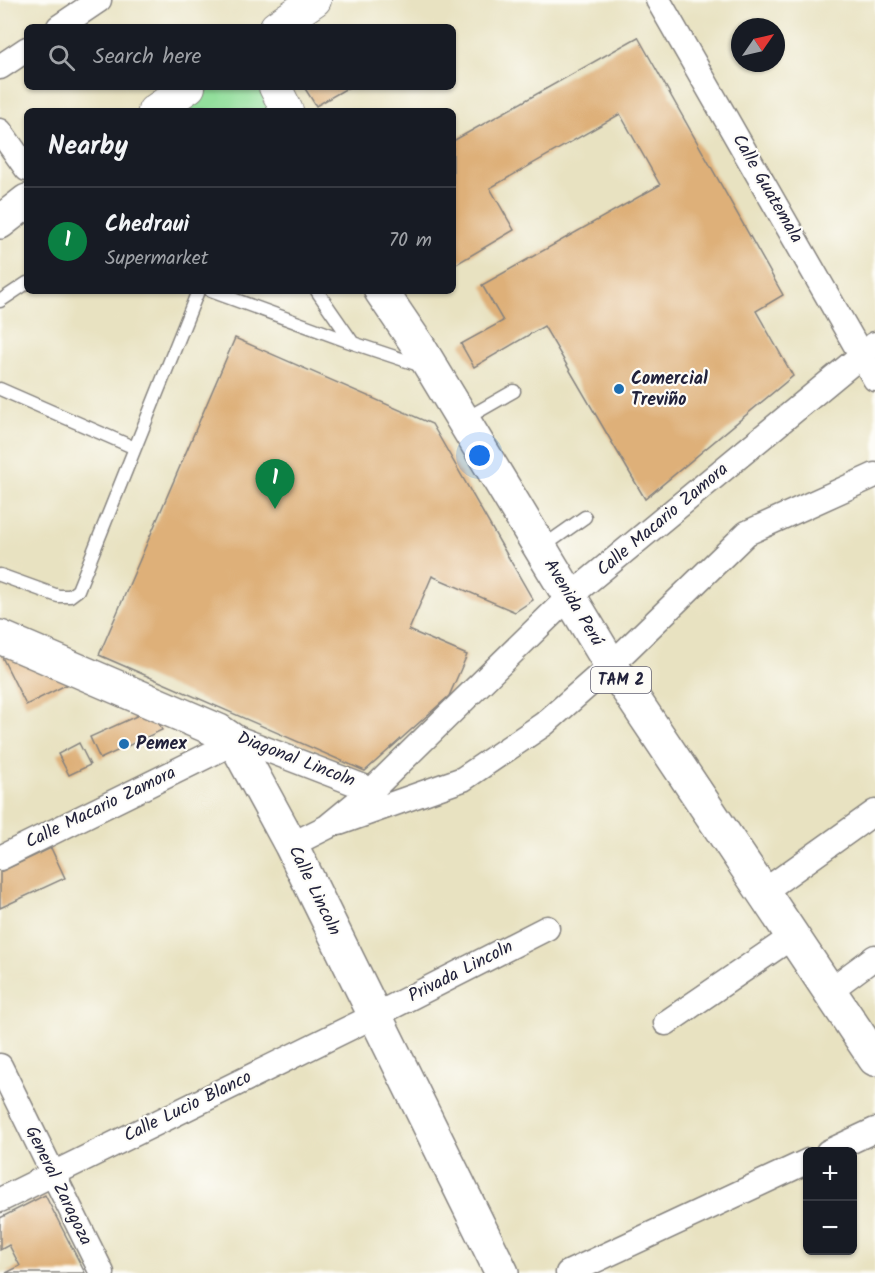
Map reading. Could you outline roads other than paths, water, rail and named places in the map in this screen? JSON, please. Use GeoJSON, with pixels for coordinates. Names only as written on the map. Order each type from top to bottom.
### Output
{"type":"FeatureCollection","features":[{"type":"Feature","properties":{"kind":"main road"},"geometry":{"type":"LineString","coordinates":[[0,222],[24,203]]}},
{"type":"Feature","properties":{"kind":"main road","name":"Avenida Perú"},"geometry":{"type":"LineString","coordinates":[[383,294],[432,369],[612,665],[875,1059]]}},
{"type":"Feature","properties":{"kind":"main road"},"geometry":{"type":"LineString","coordinates":[[0,637],[227,736]]}},
{"type":"Feature","properties":{"kind":"main road","name":"Calle Lincoln"},"geometry":{"type":"LineString","coordinates":[[227,736],[291,845],[502,1273]]}},
{"type":"Feature","properties":{"kind":"street"},"geometry":{"type":"LineString","coordinates":[[63,24],[99,0]]}},
{"type":"Feature","properties":{"kind":"street","name":"Calle Guatemala"},"geometry":{"type":"LineString","coordinates":[[658,0],[868,350],[875,379]]}},
{"type":"Feature","properties":{"kind":"street"},"geometry":{"type":"LineString","coordinates":[[281,24],[307,10]]}},
{"type":"Feature","properties":{"kind":"street"},"geometry":{"type":"LineString","coordinates":[[0,67],[24,51]]}},
{"type":"Feature","properties":{"kind":"street"},"geometry":{"type":"LineString","coordinates":[[158,108],[185,90]]}},
{"type":"Feature","properties":{"kind":"street"},"geometry":{"type":"LineString","coordinates":[[277,90],[286,108]]}},
{"type":"Feature","properties":{"kind":"street"},"geometry":{"type":"LineString","coordinates":[[0,131],[24,165]]}},
{"type":"Feature","properties":{"kind":"street"},"geometry":{"type":"LineString","coordinates":[[390,294],[432,369]]}},
{"type":"Feature","properties":{"kind":"street","name":"Calle Macario Zamora"},"geometry":{"type":"LineString","coordinates":[[327,827],[372,790],[569,597],[868,350]]}},
{"type":"Feature","properties":{"kind":"street","name":"Calle Macario Zamora"},"geometry":{"type":"LineString","coordinates":[[291,845],[327,827],[463,779],[544,724],[612,665],[747,533],[875,475]]}},
{"type":"Feature","properties":{"kind":"street","name":"Calle Macario Zamora"},"geometry":{"type":"LineString","coordinates":[[0,858],[227,736]]}},
{"type":"Feature","properties":{"kind":"street","name":"Diagonal Lincoln"},"geometry":{"type":"LineString","coordinates":[[227,736],[372,790]]}},
{"type":"Feature","properties":{"kind":"street"},"geometry":{"type":"LineString","coordinates":[[763,892],[875,812]]}},
{"type":"Feature","properties":{"kind":"street","name":"Privada Lincoln"},"geometry":{"type":"LineString","coordinates":[[376,1015],[547,928]]}},
{"type":"Feature","properties":{"kind":"street"},"geometry":{"type":"LineString","coordinates":[[666,1023],[793,936]]}},
{"type":"Feature","properties":{"kind":"street"},"geometry":{"type":"LineString","coordinates":[[829,991],[875,957]]}},
{"type":"Feature","properties":{"kind":"street","name":"Calle Lucio Blanco"},"geometry":{"type":"LineString","coordinates":[[0,1200],[376,1015]]}},
{"type":"Feature","properties":{"kind":"street","name":"General Zaragoza"},"geometry":{"type":"LineString","coordinates":[[0,1066],[102,1273]]}},
{"type":"Feature","properties":{"kind":"street"},"geometry":{"type":"LineString","coordinates":[[839,1147],[875,1130]]}},
{"type":"Feature","properties":{"kind":"street"},"geometry":{"type":"LineString","coordinates":[[568,1273],[803,1163]]}},
{"type":"Feature","properties":{"kind":"lane"},"geometry":{"type":"LineString","coordinates":[[0,301],[24,285]]}},
{"type":"Feature","properties":{"kind":"lane"},"geometry":{"type":"LineString","coordinates":[[0,575],[58,596],[70,596],[78,590],[197,294]]}},
{"type":"Feature","properties":{"kind":"lane"},"geometry":{"type":"LineString","coordinates":[[219,294],[353,344],[432,369]]}},
{"type":"Feature","properties":{"kind":"lane"},"geometry":{"type":"LineString","coordinates":[[319,294],[353,344]]}},
{"type":"Feature","properties":{"kind":"lane"},"geometry":{"type":"LineString","coordinates":[[0,389],[135,448]]}},
{"type":"Feature","properties":{"kind":"lane"},"geometry":{"type":"LineString","coordinates":[[463,420],[513,391]]}},
{"type":"Feature","properties":{"kind":"lane"},"geometry":{"type":"LineString","coordinates":[[540,548],[585,517]]}},
{"type":"Feature","properties":{"kind":"place","name":"Comercial Treviño"},"geometry":{"type":"Point","coordinates":[619,389]}},
{"type":"Feature","properties":{"kind":"place","name":"Chedraui"},"geometry":{"type":"Point","coordinates":[275,509]}},
{"type":"Feature","properties":{"kind":"place","name":"Pemex"},"geometry":{"type":"Point","coordinates":[124,744]}}]}
